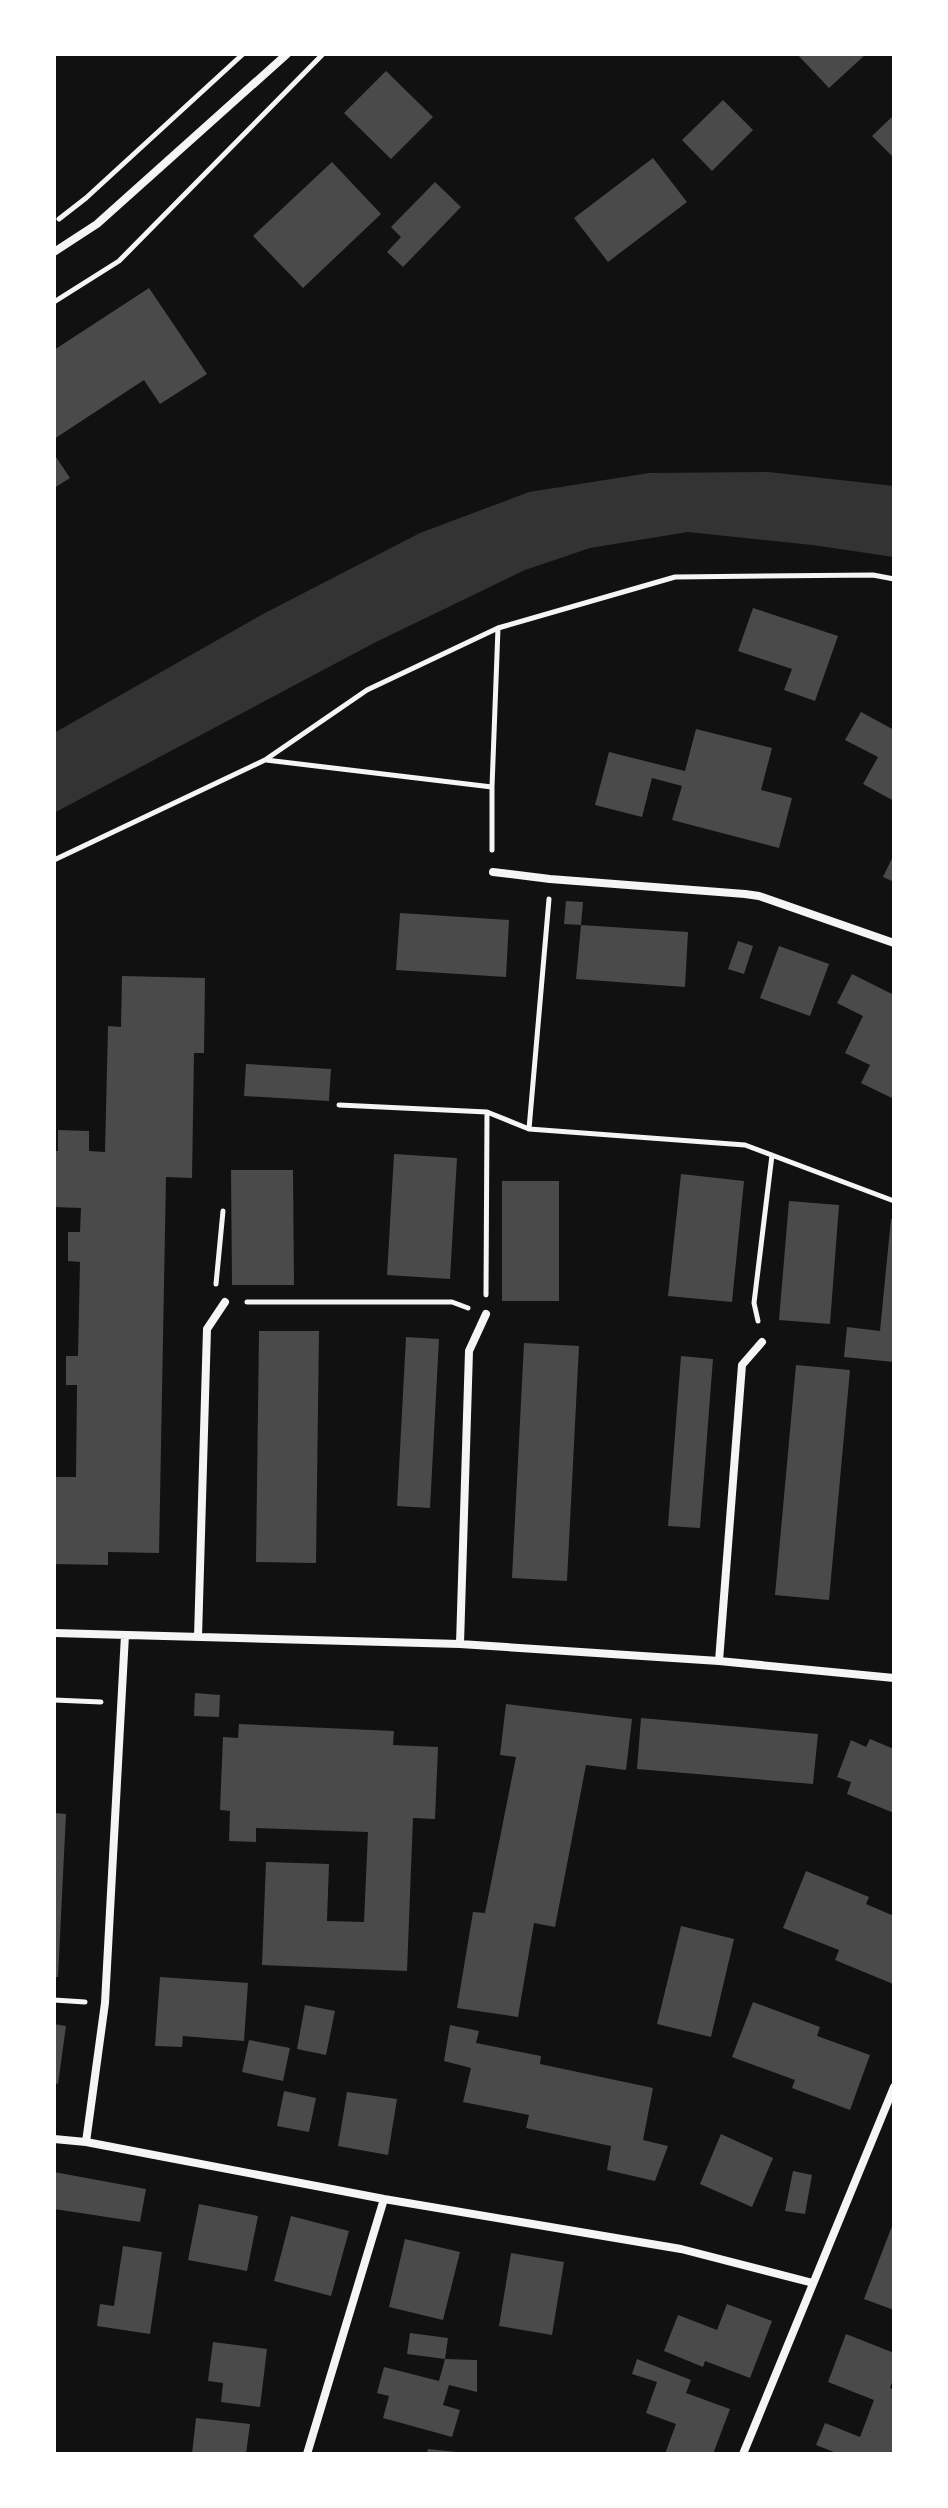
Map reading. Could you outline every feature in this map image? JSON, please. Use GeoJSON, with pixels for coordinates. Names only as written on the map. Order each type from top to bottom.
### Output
{"type":"FeatureCollection","features":[{"type":"Feature","properties":{"kind":"street"},"geometry":{"type":"LineString","coordinates":[[54,252],[97,224],[287,54]]}},
{"type":"Feature","properties":{"kind":"street"},"geometry":{"type":"LineString","coordinates":[[493,872],[759,896],[894,943]]}},
{"type":"Feature","properties":{"kind":"street"},"geometry":{"type":"LineString","coordinates":[[198,1637],[207,1329],[225,1302]]}},
{"type":"Feature","properties":{"kind":"street"},"geometry":{"type":"LineString","coordinates":[[460,1644],[469,1351],[486,1314]]}},
{"type":"Feature","properties":{"kind":"street"},"geometry":{"type":"LineString","coordinates":[[719,1661],[742,1365],[762,1342]]}},
{"type":"Feature","properties":{"kind":"street"},"geometry":{"type":"LineString","coordinates":[[54,1633],[460,1644],[719,1661],[894,1678]]}},
{"type":"Feature","properties":{"kind":"street"},"geometry":{"type":"LineString","coordinates":[[86,2142],[105,2003],[125,1635]]}},
{"type":"Feature","properties":{"kind":"street"},"geometry":{"type":"LineString","coordinates":[[743,2454],[894,2087]]}},
{"type":"Feature","properties":{"kind":"street"},"geometry":{"type":"LineString","coordinates":[[54,2139],[86,2142],[384,2199],[681,2249],[813,2283]]}},
{"type":"Feature","properties":{"kind":"street"},"geometry":{"type":"LineString","coordinates":[[307,2454],[384,2199]]}},
{"type":"Feature","properties":{"kind":"path"},"geometry":{"type":"LineString","coordinates":[[54,222],[86,198],[243,54]]}},
{"type":"Feature","properties":{"kind":"path"},"geometry":{"type":"LineString","coordinates":[[54,302],[119,261],[323,54]]}},
{"type":"Feature","properties":{"kind":"path"},"geometry":{"type":"LineString","coordinates":[[54,860],[265,760],[367,690],[498,628],[675,577],[873,575],[894,579]]}},
{"type":"Feature","properties":{"kind":"path"},"geometry":{"type":"LineString","coordinates":[[493,872],[492,787],[498,628]]}},
{"type":"Feature","properties":{"kind":"path"},"geometry":{"type":"LineString","coordinates":[[265,760],[492,787]]}},
{"type":"Feature","properties":{"kind":"path"},"geometry":{"type":"LineString","coordinates":[[529,1129],[550,879]]}},
{"type":"Feature","properties":{"kind":"path"},"geometry":{"type":"LineString","coordinates":[[339,1105],[487,1112],[529,1129],[745,1145],[894,1201]]}},
{"type":"Feature","properties":{"kind":"path"},"geometry":{"type":"LineString","coordinates":[[223,1211],[216,1284],[225,1302],[452,1302],[486,1314],[487,1112]]}},
{"type":"Feature","properties":{"kind":"path"},"geometry":{"type":"LineString","coordinates":[[762,1342],[754,1303],[772,1155]]}},
{"type":"Feature","properties":{"kind":"path"},"geometry":{"type":"LineString","coordinates":[[54,1700],[121,1702]]}},
{"type":"Feature","properties":{"kind":"shaded area"},"geometry":{"type":"Polygon","coordinates":[[[768,472],[894,486],[894,557],[688,532],[590,548],[525,570],[376,642],[54,813],[54,733],[263,614],[420,533],[529,492],[649,473],[768,472]]]}},
{"type":"Feature","properties":{"kind":"building"},"geometry":{"type":"Polygon","coordinates":[[[797,54],[866,54],[829,88],[797,54]]]}},
{"type":"Feature","properties":{"kind":"building"},"geometry":{"type":"Polygon","coordinates":[[[386,71],[433,117],[391,159],[344,113],[386,71]]]}},
{"type":"Feature","properties":{"kind":"building"},"geometry":{"type":"Polygon","coordinates":[[[723,100],[753,130],[712,171],[682,140],[723,100]]]}},
{"type":"Feature","properties":{"kind":"building"},"geometry":{"type":"Polygon","coordinates":[[[894,115],[894,158],[872,136],[894,115]]]}},
{"type":"Feature","properties":{"kind":"building"},"geometry":{"type":"Polygon","coordinates":[[[653,158],[687,202],[608,262],[574,218],[653,158]]]}},
{"type":"Feature","properties":{"kind":"building"},"geometry":{"type":"Polygon","coordinates":[[[332,162],[381,214],[303,288],[253,236],[332,162]]]}},
{"type":"Feature","properties":{"kind":"building"},"geometry":{"type":"Polygon","coordinates":[[[435,182],[461,207],[403,267],[387,252],[401,237],[391,227],[435,182]]]}},
{"type":"Feature","properties":{"kind":"building"},"geometry":{"type":"Polygon","coordinates":[[[149,288],[207,374],[160,404],[144,380],[54,439],[54,350],[149,288]]]}},
{"type":"Feature","properties":{"kind":"building"},"geometry":{"type":"Polygon","coordinates":[[[54,454],[70,478],[54,488],[54,454]]]}},
{"type":"Feature","properties":{"kind":"building"},"geometry":{"type":"Polygon","coordinates":[[[753,608],[838,636],[815,701],[784,690],[792,669],[738,651],[753,608]]]}},
{"type":"Feature","properties":{"kind":"building"},"geometry":{"type":"Polygon","coordinates":[[[861,712],[894,730],[894,801],[863,784],[878,757],[845,740],[861,712]]]}},
{"type":"Feature","properties":{"kind":"building"},"geometry":{"type":"Polygon","coordinates":[[[696,729],[772,748],[761,790],[792,798],[779,848],[672,820],[682,786],[652,778],[642,817],[595,805],[609,752],[685,771],[696,729]]]}},
{"type":"Feature","properties":{"kind":"building"},"geometry":{"type":"Polygon","coordinates":[[[894,854],[894,882],[883,877],[894,854]]]}},
{"type":"Feature","properties":{"kind":"building"},"geometry":{"type":"Polygon","coordinates":[[[566,901],[583,902],[581,925],[564,924],[566,901]]]}},
{"type":"Feature","properties":{"kind":"building"},"geometry":{"type":"Polygon","coordinates":[[[400,913],[509,920],[506,977],[396,970],[400,913]]]}},
{"type":"Feature","properties":{"kind":"building"},"geometry":{"type":"Polygon","coordinates":[[[581,925],[688,932],[685,987],[576,979],[581,925]]]}},
{"type":"Feature","properties":{"kind":"building"},"geometry":{"type":"Polygon","coordinates":[[[738,941],[753,946],[744,974],[728,969],[738,941]]]}},
{"type":"Feature","properties":{"kind":"building"},"geometry":{"type":"Polygon","coordinates":[[[779,946],[829,964],[810,1016],[760,998],[779,946]]]}},
{"type":"Feature","properties":{"kind":"building"},"geometry":{"type":"Polygon","coordinates":[[[852,974],[894,995],[894,1099],[861,1083],[870,1065],[845,1053],[863,1016],[837,1003],[852,974]]]}},
{"type":"Feature","properties":{"kind":"building"},"geometry":{"type":"Polygon","coordinates":[[[122,976],[205,978],[204,1053],[194,1053],[192,1178],[166,1177],[159,1553],[108,1552],[108,1565],[54,1564],[54,1477],[76,1477],[77,1385],[66,1385],[66,1356],[78,1356],[80,1262],[68,1261],[68,1232],[80,1232],[81,1208],[54,1207],[54,1151],[58,1151],[58,1130],[89,1131],[89,1151],[105,1152],[108,1026],[121,1027],[122,976]]]}},
{"type":"Feature","properties":{"kind":"building"},"geometry":{"type":"Polygon","coordinates":[[[246,1064],[331,1069],[329,1101],[244,1096],[246,1064]]]}},
{"type":"Feature","properties":{"kind":"building"},"geometry":{"type":"Polygon","coordinates":[[[394,1154],[457,1158],[450,1279],[387,1275],[394,1154]]]}},
{"type":"Feature","properties":{"kind":"building"},"geometry":{"type":"Polygon","coordinates":[[[231,1170],[293,1170],[294,1285],[232,1285],[231,1170]]]}},
{"type":"Feature","properties":{"kind":"building"},"geometry":{"type":"Polygon","coordinates":[[[681,1174],[744,1181],[732,1302],[668,1296],[681,1174]]]}},
{"type":"Feature","properties":{"kind":"building"},"geometry":{"type":"Polygon","coordinates":[[[502,1181],[559,1181],[559,1301],[502,1301],[502,1181]]]}},
{"type":"Feature","properties":{"kind":"building"},"geometry":{"type":"Polygon","coordinates":[[[789,1201],[839,1205],[830,1324],[779,1320],[789,1201]]]}},
{"type":"Feature","properties":{"kind":"building"},"geometry":{"type":"Polygon","coordinates":[[[891,1219],[894,1219],[894,1362],[844,1357],[847,1327],[880,1331],[891,1219]]]}},
{"type":"Feature","properties":{"kind":"building"},"geometry":{"type":"Polygon","coordinates":[[[259,1331],[319,1331],[316,1563],[256,1562],[259,1331]]]}},
{"type":"Feature","properties":{"kind":"building"},"geometry":{"type":"Polygon","coordinates":[[[406,1337],[439,1339],[430,1508],[397,1506],[406,1337]]]}},
{"type":"Feature","properties":{"kind":"building"},"geometry":{"type":"Polygon","coordinates":[[[524,1343],[579,1346],[567,1581],[512,1578],[524,1343]]]}},
{"type":"Feature","properties":{"kind":"building"},"geometry":{"type":"Polygon","coordinates":[[[681,1356],[713,1359],[700,1528],[668,1526],[681,1356]]]}},
{"type":"Feature","properties":{"kind":"building"},"geometry":{"type":"Polygon","coordinates":[[[796,1365],[850,1370],[829,1600],[775,1595],[796,1365]]]}},
{"type":"Feature","properties":{"kind":"building"},"geometry":{"type":"Polygon","coordinates":[[[195,1693],[220,1695],[219,1717],[194,1716],[195,1693]]]}},
{"type":"Feature","properties":{"kind":"building"},"geometry":{"type":"Polygon","coordinates":[[[506,1704],[632,1719],[626,1770],[586,1765],[555,1927],[534,1923],[518,2017],[457,2008],[473,1912],[485,1913],[516,1757],[500,1755],[506,1704]]]}},
{"type":"Feature","properties":{"kind":"building"},"geometry":{"type":"Polygon","coordinates":[[[641,1718],[818,1734],[813,1784],[637,1769],[641,1718]]]}},
{"type":"Feature","properties":{"kind":"building"},"geometry":{"type":"Polygon","coordinates":[[[239,1724],[394,1731],[393,1745],[438,1747],[435,1819],[413,1818],[407,1971],[262,1965],[266,1862],[329,1864],[327,1921],[364,1922],[368,1832],[256,1828],[256,1842],[229,1841],[230,1811],[220,1810],[223,1737],[238,1738],[239,1724]]]}},
{"type":"Feature","properties":{"kind":"building"},"geometry":{"type":"Polygon","coordinates":[[[870,1739],[894,1749],[894,1813],[847,1794],[851,1782],[837,1777],[851,1740],[866,1747],[870,1739]]]}},
{"type":"Feature","properties":{"kind":"building"},"geometry":{"type":"Polygon","coordinates":[[[54,1813],[66,1814],[58,1977],[54,1977],[54,1813]]]}},
{"type":"Feature","properties":{"kind":"building"},"geometry":{"type":"Polygon","coordinates":[[[806,1871],[869,1897],[866,1904],[894,1916],[893,1984],[835,1960],[839,1950],[783,1928],[806,1871]]]}},
{"type":"Feature","properties":{"kind":"building"},"geometry":{"type":"Polygon","coordinates":[[[681,1926],[734,1939],[711,2037],[657,2024],[681,1926]]]}},
{"type":"Feature","properties":{"kind":"building"},"geometry":{"type":"Polygon","coordinates":[[[160,1977],[248,1983],[244,2041],[183,2036],[182,2047],[155,2046],[160,1977]]]}},
{"type":"Feature","properties":{"kind":"building"},"geometry":{"type":"Polygon","coordinates":[[[753,2002],[820,2027],[817,2036],[870,2055],[850,2110],[792,2088],[795,2080],[732,2057],[753,2002]]]}},
{"type":"Feature","properties":{"kind":"building"},"geometry":{"type":"Polygon","coordinates":[[[305,2005],[335,2011],[326,2055],[297,2049],[305,2005]]]}},
{"type":"Feature","properties":{"kind":"building"},"geometry":{"type":"Polygon","coordinates":[[[54,2024],[66,2026],[58,2084],[54,2083],[54,2024]]]}},
{"type":"Feature","properties":{"kind":"building"},"geometry":{"type":"Polygon","coordinates":[[[450,2025],[479,2031],[476,2043],[541,2056],[540,2064],[653,2088],[643,2140],[668,2146],[655,2181],[607,2170],[611,2146],[526,2128],[529,2115],[463,2102],[471,2068],[444,2061],[450,2025]]]}},
{"type":"Feature","properties":{"kind":"building"},"geometry":{"type":"Polygon","coordinates":[[[249,2040],[290,2048],[283,2081],[242,2072],[249,2040]]]}},
{"type":"Feature","properties":{"kind":"building"},"geometry":{"type":"Polygon","coordinates":[[[284,2091],[316,2098],[309,2132],[277,2126],[284,2091]]]}},
{"type":"Feature","properties":{"kind":"building"},"geometry":{"type":"Polygon","coordinates":[[[347,2092],[397,2099],[388,2155],[338,2146],[347,2092]]]}},
{"type":"Feature","properties":{"kind":"building"},"geometry":{"type":"Polygon","coordinates":[[[721,2134],[773,2158],[752,2207],[700,2184],[721,2134]]]}},
{"type":"Feature","properties":{"kind":"building"},"geometry":{"type":"Polygon","coordinates":[[[793,2171],[812,2175],[805,2214],[785,2211],[793,2171]]]}},
{"type":"Feature","properties":{"kind":"building"},"geometry":{"type":"Polygon","coordinates":[[[54,2172],[146,2189],[140,2222],[54,2209],[54,2172]]]}},
{"type":"Feature","properties":{"kind":"building"},"geometry":{"type":"Polygon","coordinates":[[[199,2204],[258,2216],[247,2271],[188,2260],[199,2204]]]}},
{"type":"Feature","properties":{"kind":"building"},"geometry":{"type":"Polygon","coordinates":[[[291,2216],[349,2231],[331,2296],[274,2281],[291,2216]]]}},
{"type":"Feature","properties":{"kind":"building"},"geometry":{"type":"Polygon","coordinates":[[[894,2221],[894,2310],[864,2299],[894,2221]]]}},
{"type":"Feature","properties":{"kind":"building"},"geometry":{"type":"Polygon","coordinates":[[[405,2239],[460,2252],[443,2320],[389,2307],[405,2239]]]}},
{"type":"Feature","properties":{"kind":"building"},"geometry":{"type":"Polygon","coordinates":[[[123,2246],[162,2252],[150,2334],[97,2326],[100,2304],[114,2306],[123,2246]]]}},
{"type":"Feature","properties":{"kind":"building"},"geometry":{"type":"Polygon","coordinates":[[[511,2253],[564,2262],[552,2335],[499,2326],[511,2253]]]}},
{"type":"Feature","properties":{"kind":"building"},"geometry":{"type":"Polygon","coordinates":[[[727,2304],[772,2321],[750,2378],[705,2361],[703,2367],[664,2351],[678,2315],[717,2330],[727,2304]]]}},
{"type":"Feature","properties":{"kind":"building"},"geometry":{"type":"Polygon","coordinates":[[[410,2333],[448,2338],[445,2359],[407,2354],[410,2333]]]}},
{"type":"Feature","properties":{"kind":"building"},"geometry":{"type":"Polygon","coordinates":[[[846,2334],[894,2353],[894,2377],[890,2388],[894,2390],[894,2454],[839,2454],[816,2445],[825,2423],[860,2437],[874,2400],[828,2382],[846,2334]]]}},
{"type":"Feature","properties":{"kind":"building"},"geometry":{"type":"Polygon","coordinates":[[[213,2342],[267,2349],[260,2407],[221,2402],[223,2383],[208,2381],[213,2342]]]}},
{"type":"Feature","properties":{"kind":"building"},"geometry":{"type":"Polygon","coordinates":[[[445,2359],[477,2360],[477,2392],[449,2385],[443,2405],[460,2410],[452,2437],[383,2418],[389,2396],[377,2393],[384,2367],[439,2381],[445,2359]]]}},
{"type":"Feature","properties":{"kind":"building"},"geometry":{"type":"Polygon","coordinates":[[[637,2359],[691,2380],[686,2393],[730,2409],[713,2454],[665,2454],[676,2424],[646,2413],[657,2382],[632,2374],[637,2359]]]}},
{"type":"Feature","properties":{"kind":"building"},"geometry":{"type":"Polygon","coordinates":[[[196,2418],[250,2424],[246,2454],[192,2454],[196,2418]]]}},
{"type":"Feature","properties":{"kind":"building"},"geometry":{"type":"Polygon","coordinates":[[[428,2449],[457,2452],[457,2454],[427,2454],[428,2449]]]}}]}
